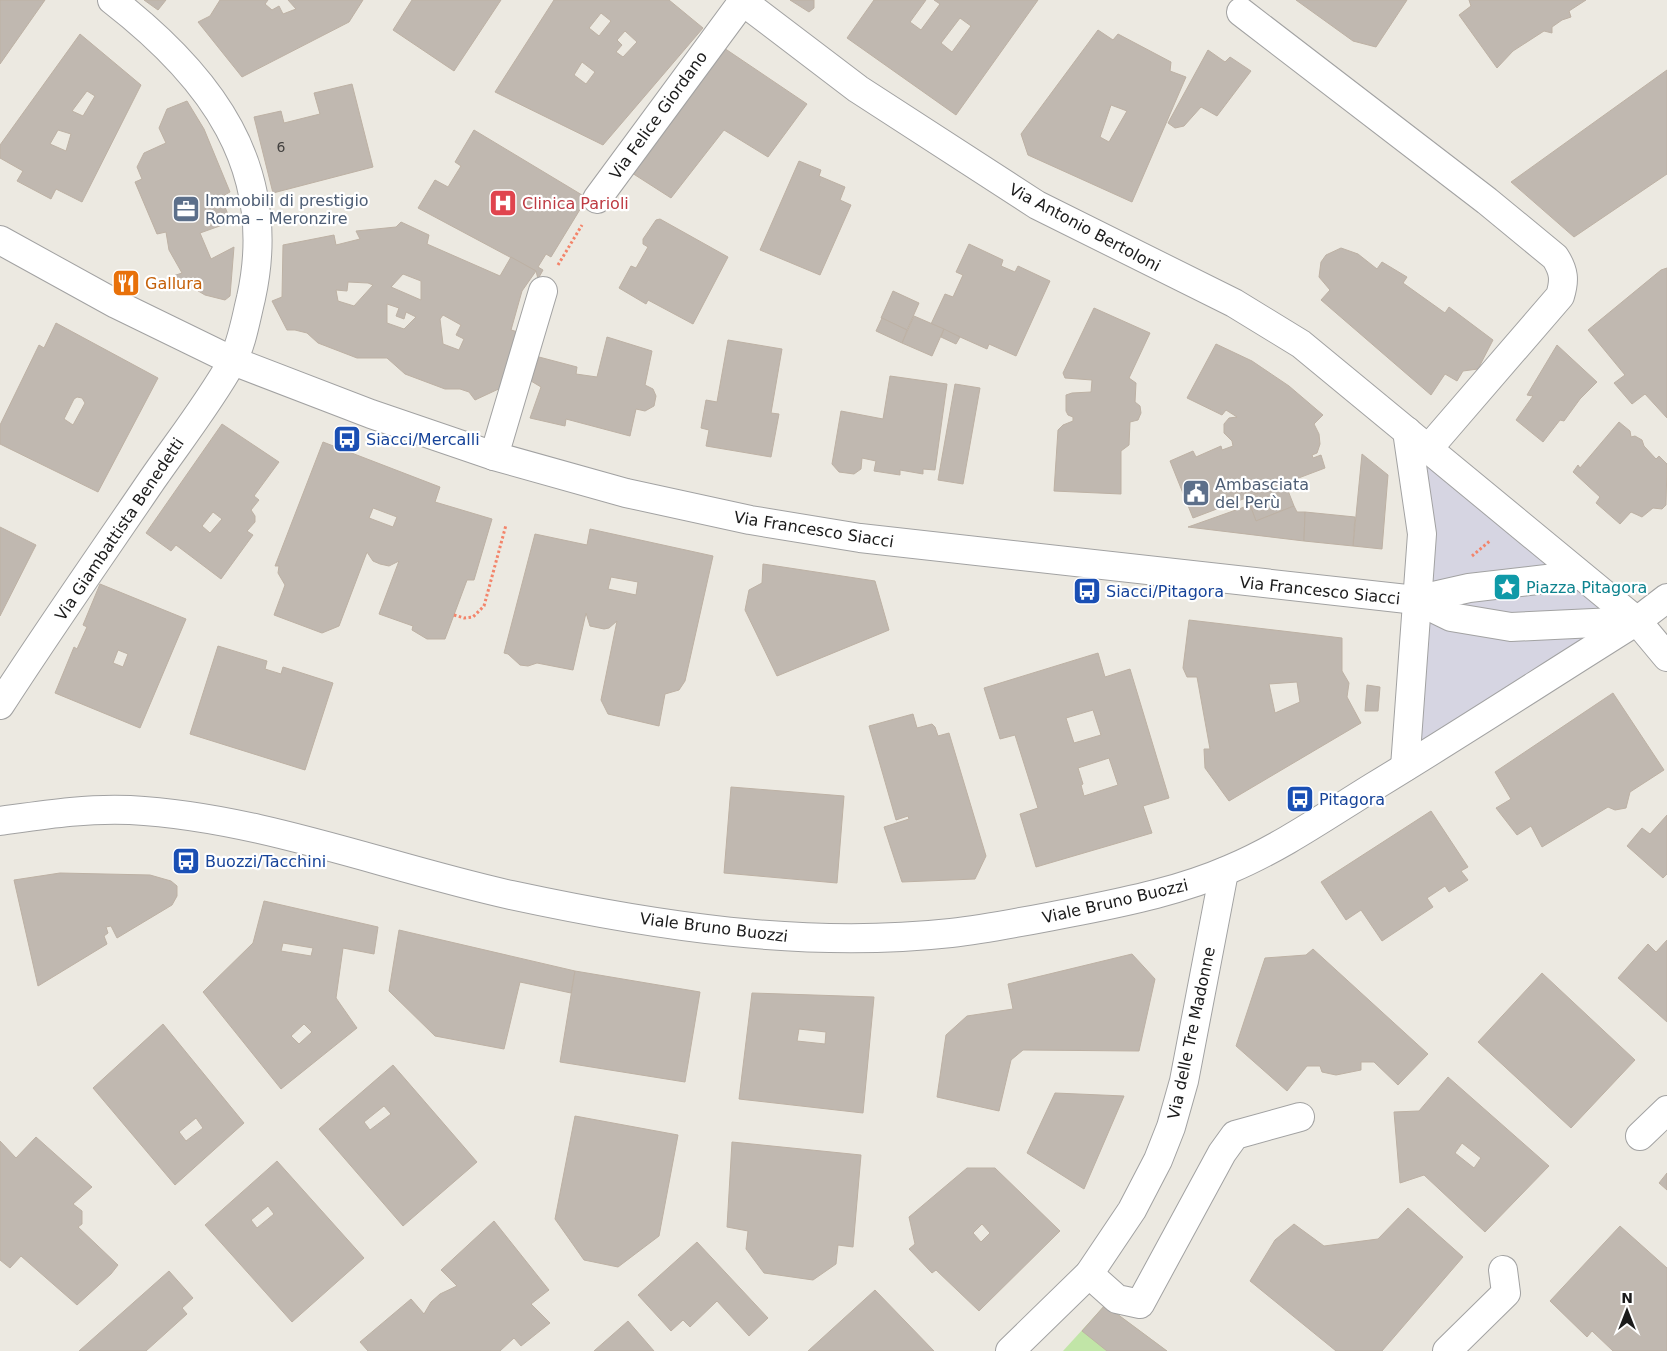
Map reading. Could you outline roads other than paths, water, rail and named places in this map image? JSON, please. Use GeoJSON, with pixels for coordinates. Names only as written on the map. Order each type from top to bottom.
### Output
{"type":"FeatureCollection","features":[{"type":"Feature","properties":{"kind":"street","name":"Via Giambattista Benedetti"},"geometry":{"type":"LineString","coordinates":[[2,699],[233,361],[246,317],[256,265],[256,206],[241,152],[220,112],[187,68],[161,41],[112,0]]}},
{"type":"Feature","properties":{"kind":"street","name":"Via Felice Giordano"},"geometry":{"type":"LineString","coordinates":[[597,199],[742,0]]}},
{"type":"Feature","properties":{"kind":"street","name":"Via Antonio Bertoloni"},"geometry":{"type":"LineString","coordinates":[[742,0],[858,89],[1037,205],[1234,303],[1270,324],[1331,367],[1408,431]]}},
{"type":"Feature","properties":{"kind":"street"},"geometry":{"type":"LineString","coordinates":[[1241,12],[1487,201],[1555,257],[1562,268],[1564,282],[1560,296],[1428,449]]}},
{"type":"Feature","properties":{"kind":"street","name":"Via Francesco Siacci"},"geometry":{"type":"LineString","coordinates":[[0,240],[108,299],[233,361],[371,414],[494,456],[666,502],[796,529],[986,553],[1416,600]]}},
{"type":"Feature","properties":{"kind":"street"},"geometry":{"type":"LineString","coordinates":[[494,456],[543,291]]}},
{"type":"Feature","properties":{"kind":"street"},"geometry":{"type":"LineString","coordinates":[[1408,431],[1638,621],[1667,657]]}},
{"type":"Feature","properties":{"kind":"street"},"geometry":{"type":"LineString","coordinates":[[1405,767],[1422,534],[1408,431]]}},
{"type":"Feature","properties":{"kind":"street"},"geometry":{"type":"LineString","coordinates":[[1416,600],[1469,588],[1580,575]]}},
{"type":"Feature","properties":{"kind":"street"},"geometry":{"type":"LineString","coordinates":[[1405,767],[1638,621],[1667,598]]}},
{"type":"Feature","properties":{"kind":"street"},"geometry":{"type":"LineString","coordinates":[[1416,600],[1451,617],[1510,627],[1638,621]]}},
{"type":"Feature","properties":{"kind":"street","name":"Viale Bruno Buozzi"},"geometry":{"type":"LineString","coordinates":[[0,821],[74,811],[111,810],[197,818],[300,840],[533,900],[650,921],[754,935],[800,937],[894,936],[969,930],[1108,905],[1224,872],[1264,852],[1405,767]]}},
{"type":"Feature","properties":{"kind":"street","name":"Via delle Tre Madonne"},"geometry":{"type":"LineString","coordinates":[[1010,1351],[1089,1274],[1141,1194],[1158,1160],[1171,1127],[1184,1081],[1224,872]]}},
{"type":"Feature","properties":{"kind":"street"},"geometry":{"type":"LineString","coordinates":[[1640,1136],[1667,1110]]}},
{"type":"Feature","properties":{"kind":"street"},"geometry":{"type":"LineString","coordinates":[[1089,1274],[1117,1299],[1140,1304],[1222,1152],[1235,1135],[1300,1117]]}},
{"type":"Feature","properties":{"kind":"street"},"geometry":{"type":"LineString","coordinates":[[1447,1351],[1506,1293],[1503,1270]]}},
{"type":"Feature","properties":{"kind":"place","name":"Clinica Parioli"},"geometry":{"type":"Point","coordinates":[503,203]}},
{"type":"Feature","properties":{"kind":"place","name":"Immobili di prestigio Roma – Meronzire"},"geometry":{"type":"Point","coordinates":[186,209]}},
{"type":"Feature","properties":{"kind":"place","name":"Gallura"},"geometry":{"type":"Point","coordinates":[126,283]}},
{"type":"Feature","properties":{"kind":"place","name":"Siacci/Mercalli"},"geometry":{"type":"Point","coordinates":[347,439]}},
{"type":"Feature","properties":{"kind":"place","name":"Ambasciata del Perù"},"geometry":{"type":"Point","coordinates":[1196,493]}},
{"type":"Feature","properties":{"kind":"place","name":"Piazza Pitagora"},"geometry":{"type":"Point","coordinates":[1507,587]}},
{"type":"Feature","properties":{"kind":"place","name":"Siacci/Pitagora"},"geometry":{"type":"Point","coordinates":[1087,591]}},
{"type":"Feature","properties":{"kind":"place","name":"Pitagora"},"geometry":{"type":"Point","coordinates":[1300,799]}},
{"type":"Feature","properties":{"kind":"place","name":"Buozzi/Tacchini"},"geometry":{"type":"Point","coordinates":[186,861]}}]}
